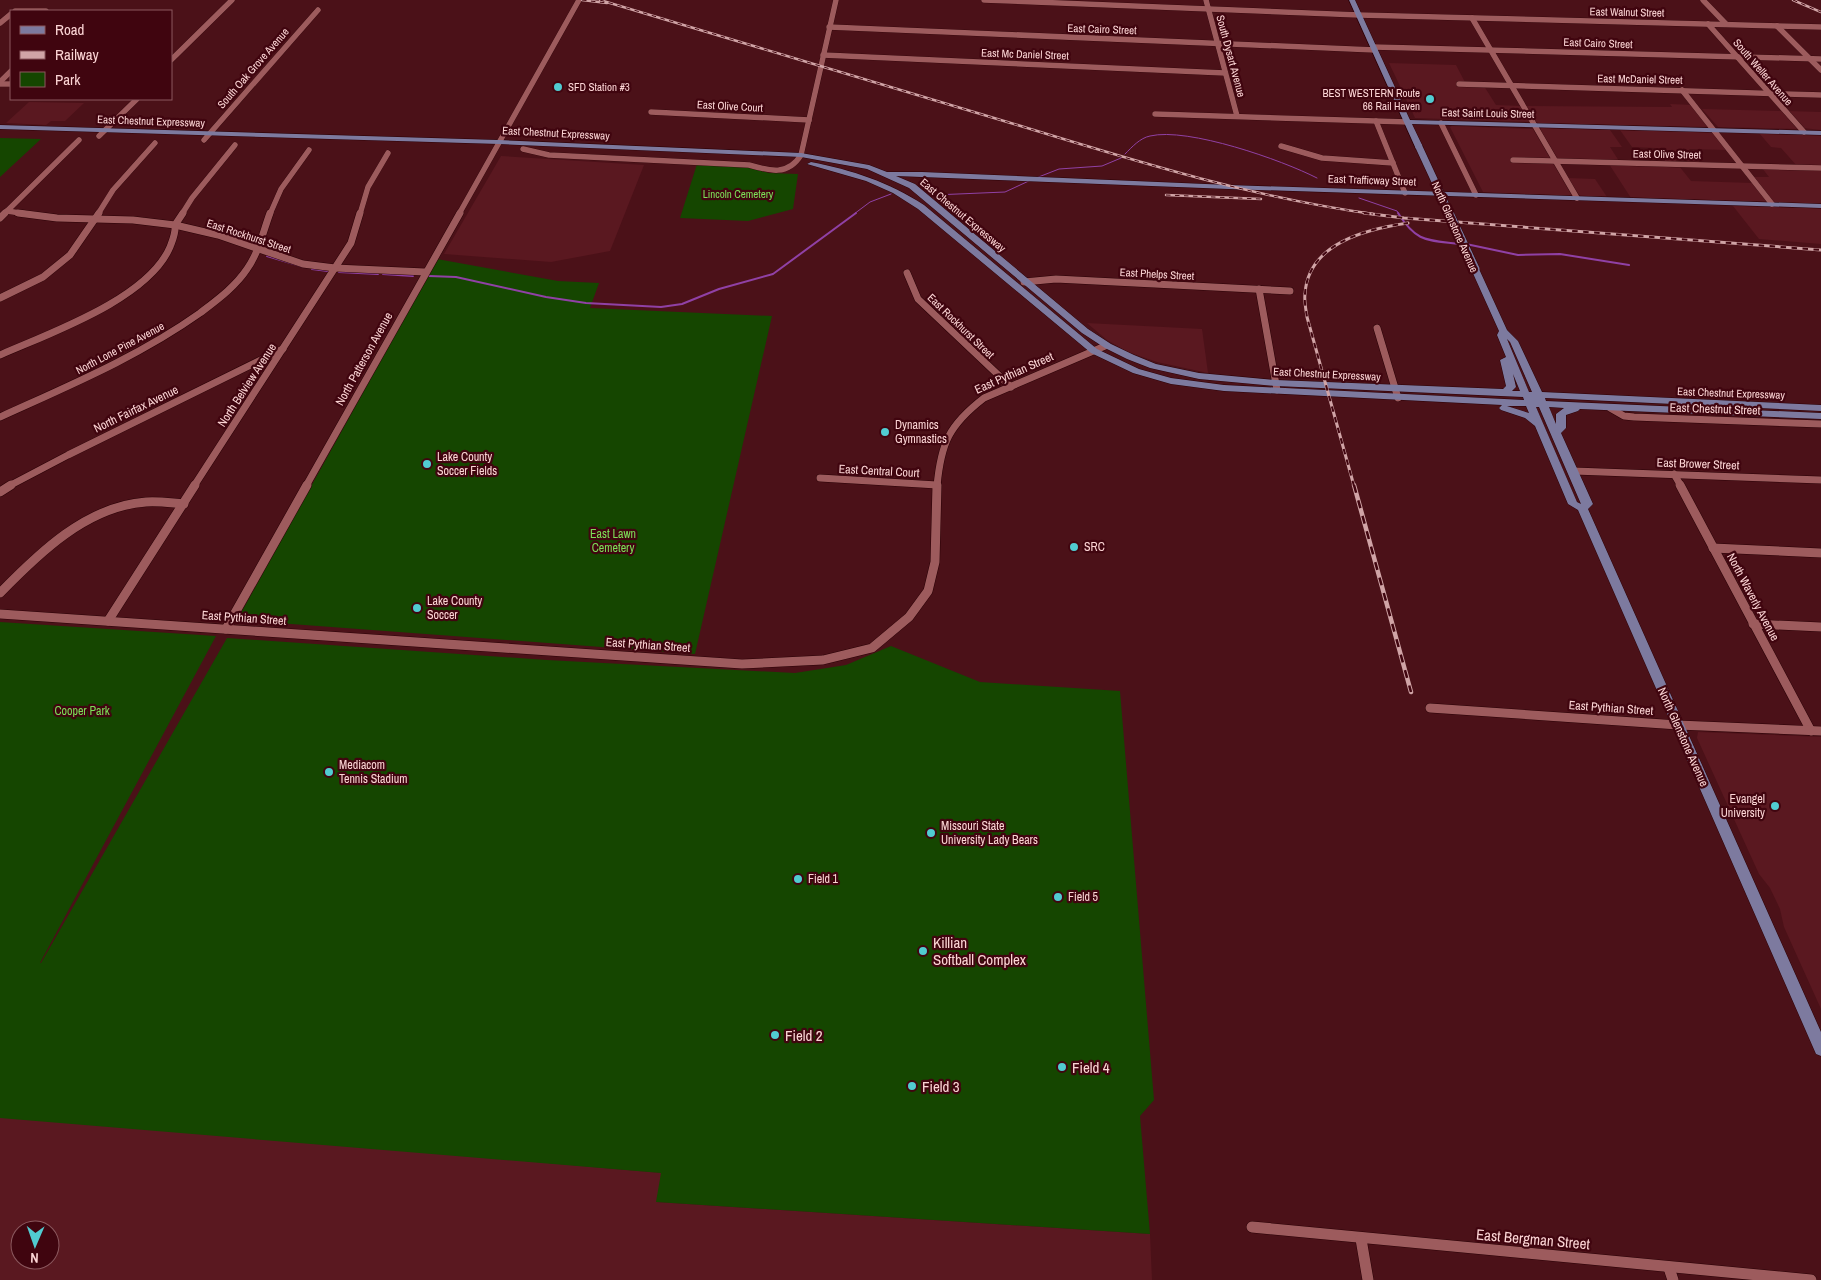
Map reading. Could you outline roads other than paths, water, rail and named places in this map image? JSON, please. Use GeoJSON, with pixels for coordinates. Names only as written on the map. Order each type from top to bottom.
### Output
{"type":"FeatureCollection","features":[{"type":"Feature","properties":{"kind":"main road","name":"North Glenstone Avenue"},"geometry":{"type":"LineString","coordinates":[[1352,0],[1475,269],[1528,400],[1573,504],[1582,508],[1821,1049]]}},
{"type":"Feature","properties":{"kind":"main road","name":"East Saint Louis Street"},"geometry":{"type":"LineString","coordinates":[[1408,122],[1821,133]]}},
{"type":"Feature","properties":{"kind":"main road","name":"East Chestnut Expressway"},"geometry":{"type":"LineString","coordinates":[[0,126],[102,133]]}},
{"type":"Feature","properties":{"kind":"main road","name":"East Chestnut Expressway"},"geometry":{"type":"LineString","coordinates":[[0,132],[497,144],[799,158],[869,167],[912,186],[936,204],[966,233],[1024,282],[1105,346],[1145,364],[1180,374],[1277,387]]}},
{"type":"Feature","properties":{"kind":"main road","name":"East Chestnut Expressway"},"geometry":{"type":"LineString","coordinates":[[497,144],[523,148],[799,158],[849,172],[890,187],[911,200],[1094,351],[1136,371],[1200,387],[1277,387],[1528,400],[1610,408],[1821,416]]}},
{"type":"Feature","properties":{"kind":"main road","name":"East Trafficway Street"},"geometry":{"type":"LineString","coordinates":[[869,167],[922,174]]}},
{"type":"Feature","properties":{"kind":"main road","name":"East Trafficway Street"},"geometry":{"type":"LineString","coordinates":[[849,172],[1821,206]]}},
{"type":"Feature","properties":{"kind":"main road"},"geometry":{"type":"LineString","coordinates":[[912,186],[913,177],[922,174]]}},
{"type":"Feature","properties":{"kind":"main road","name":"North Glenstone Avenue"},"geometry":{"type":"LineString","coordinates":[[1503,336],[1514,341],[1542,401],[1588,504],[1582,508]]}},
{"type":"Feature","properties":{"kind":"main road"},"geometry":{"type":"LineString","coordinates":[[1492,394],[1506,392],[1511,387],[1503,352],[1503,336]]}},
{"type":"Feature","properties":{"kind":"main road"},"geometry":{"type":"LineString","coordinates":[[1530,376],[1540,387],[1559,393],[1663,399],[1685,403]]}},
{"type":"Feature","properties":{"kind":"main road","name":"East Chestnut Expressway"},"geometry":{"type":"LineString","coordinates":[[1396,393],[1492,394],[1528,400]]}},
{"type":"Feature","properties":{"kind":"main road"},"geometry":{"type":"LineString","coordinates":[[1396,393],[1414,401],[1506,408],[1528,416],[1539,426]]}},
{"type":"Feature","properties":{"kind":"main road","name":"East Chestnut Expressway"},"geometry":{"type":"LineString","coordinates":[[1542,401],[1685,403],[1821,408]]}},
{"type":"Feature","properties":{"kind":"main road"},"geometry":{"type":"LineString","coordinates":[[1556,432],[1561,428],[1560,417],[1565,411],[1594,407]]}},
{"type":"Feature","properties":{"kind":"street"},"geometry":{"type":"LineString","coordinates":[[172,59],[232,0]]}},
{"type":"Feature","properties":{"kind":"street","name":"North Patterson Avenue"},"geometry":{"type":"LineString","coordinates":[[226,629],[521,100],[579,0]]}},
{"type":"Feature","properties":{"kind":"street"},"geometry":{"type":"LineString","coordinates":[[799,158],[836,0]]}},
{"type":"Feature","properties":{"kind":"street","name":"East Walnut Street"},"geometry":{"type":"LineString","coordinates":[[984,0],[1359,15],[1821,27]]}},
{"type":"Feature","properties":{"kind":"street","name":"South Dysart Avenue"},"geometry":{"type":"LineString","coordinates":[[1206,0],[1237,116]]}},
{"type":"Feature","properties":{"kind":"street","name":"South Weller Avenue"},"geometry":{"type":"LineString","coordinates":[[1704,0],[1726,24]]}},
{"type":"Feature","properties":{"kind":"street","name":"South Oak Grove Avenue"},"geometry":{"type":"LineString","coordinates":[[206,137],[318,10]]}},
{"type":"Feature","properties":{"kind":"street"},"geometry":{"type":"LineString","coordinates":[[0,23],[10,15]]}},
{"type":"Feature","properties":{"kind":"street"},"geometry":{"type":"LineString","coordinates":[[1472,18],[1577,198]]}},
{"type":"Feature","properties":{"kind":"street","name":"South Weller Avenue"},"geometry":{"type":"LineString","coordinates":[[1708,24],[1804,132]]}},
{"type":"Feature","properties":{"kind":"street"},"geometry":{"type":"LineString","coordinates":[[1777,26],[1821,70]]}},
{"type":"Feature","properties":{"kind":"street","name":"East Cairo Street"},"geometry":{"type":"LineString","coordinates":[[829,27],[1218,44],[1821,59]]}},
{"type":"Feature","properties":{"kind":"street","name":"East Mc Daniel Street"},"geometry":{"type":"LineString","coordinates":[[823,55],[1225,73]]}},
{"type":"Feature","properties":{"kind":"street"},"geometry":{"type":"LineString","coordinates":[[0,83],[10,71]]}},
{"type":"Feature","properties":{"kind":"street","name":"East McDaniel Street"},"geometry":{"type":"LineString","coordinates":[[1459,84],[1821,94]]}},
{"type":"Feature","properties":{"kind":"street"},"geometry":{"type":"LineString","coordinates":[[1682,90],[1772,204]]}},
{"type":"Feature","properties":{"kind":"street"},"geometry":{"type":"LineString","coordinates":[[102,133],[136,100]]}},
{"type":"Feature","properties":{"kind":"street","name":"East Olive Court"},"geometry":{"type":"LineString","coordinates":[[651,112],[809,120]]}},
{"type":"Feature","properties":{"kind":"street","name":"East Saint Louis Street"},"geometry":{"type":"LineString","coordinates":[[1155,114],[1408,122]]}},
{"type":"Feature","properties":{"kind":"street"},"geometry":{"type":"LineString","coordinates":[[1376,121],[1405,192]]}},
{"type":"Feature","properties":{"kind":"street"},"geometry":{"type":"LineString","coordinates":[[1441,123],[1476,195]]}},
{"type":"Feature","properties":{"kind":"street"},"geometry":{"type":"LineString","coordinates":[[0,218],[79,140]]}},
{"type":"Feature","properties":{"kind":"street"},"geometry":{"type":"LineString","coordinates":[[0,298],[43,277],[70,256],[113,190],[155,143]]}},
{"type":"Feature","properties":{"kind":"street"},"geometry":{"type":"LineString","coordinates":[[0,355],[60,330],[98,311],[137,286],[157,268],[167,254],[176,232],[175,225],[192,198],[235,145]]}},
{"type":"Feature","properties":{"kind":"street"},"geometry":{"type":"LineString","coordinates":[[1281,146],[1297,152],[1335,160],[1393,163]]}},
{"type":"Feature","properties":{"kind":"street","name":"North Lone Pine Avenue"},"geometry":{"type":"LineString","coordinates":[[0,417],[105,370],[149,347],[190,321],[222,296],[247,270],[258,250],[274,203],[309,150]]}},
{"type":"Feature","properties":{"kind":"street","name":"North Belview Avenue"},"geometry":{"type":"LineString","coordinates":[[108,621],[336,268],[355,235],[368,187],[388,153]]}},
{"type":"Feature","properties":{"kind":"street","name":"East Olive Street"},"geometry":{"type":"LineString","coordinates":[[1513,160],[1821,168]]}},
{"type":"Feature","properties":{"kind":"street","name":"East Rockhurst Street"},"geometry":{"type":"LineString","coordinates":[[8,210],[56,218],[133,220],[175,225],[218,235],[303,264],[336,268],[425,272]]}},
{"type":"Feature","properties":{"kind":"street","name":"East Rockhurst Street"},"geometry":{"type":"LineString","coordinates":[[907,273],[918,299],[1011,387]]}},
{"type":"Feature","properties":{"kind":"street","name":"East Phelps Street"},"geometry":{"type":"LineString","coordinates":[[1024,282],[1056,279],[1290,291]]}},
{"type":"Feature","properties":{"kind":"street"},"geometry":{"type":"LineString","coordinates":[[1259,290],[1277,387]]}},
{"type":"Feature","properties":{"kind":"street"},"geometry":{"type":"LineString","coordinates":[[1377,328],[1396,393]]}},
{"type":"Feature","properties":{"kind":"street","name":"East Pythian Street"},"geometry":{"type":"LineString","coordinates":[[0,614],[742,664],[823,660],[872,648],[909,617],[928,591],[935,562],[937,485],[942,450],[951,430],[967,411],[984,398],[1105,346]]}},
{"type":"Feature","properties":{"kind":"street","name":"North Fairfax Avenue"},"geometry":{"type":"LineString","coordinates":[[0,492],[16,482],[283,348]]}},
{"type":"Feature","properties":{"kind":"street","name":"East Chestnut Street"},"geometry":{"type":"LineString","coordinates":[[1610,408],[1624,416],[1634,417],[1821,424]]}},
{"type":"Feature","properties":{"kind":"street","name":"East Brower Street"},"geometry":{"type":"LineString","coordinates":[[1574,471],[1821,480]]}},
{"type":"Feature","properties":{"kind":"street","name":"North Waverly Avenue"},"geometry":{"type":"LineString","coordinates":[[1674,474],[1753,624],[1816,731]]}},
{"type":"Feature","properties":{"kind":"street","name":"East Central Court"},"geometry":{"type":"LineString","coordinates":[[820,478],[937,485]]}},
{"type":"Feature","properties":{"kind":"street"},"geometry":{"type":"LineString","coordinates":[[0,487],[16,482]]}},
{"type":"Feature","properties":{"kind":"street"},"geometry":{"type":"LineString","coordinates":[[0,593],[30,563],[87,520],[118,508],[143,502],[184,504]]}},
{"type":"Feature","properties":{"kind":"street"},"geometry":{"type":"LineString","coordinates":[[1713,548],[1821,553]]}},
{"type":"Feature","properties":{"kind":"street"},"geometry":{"type":"LineString","coordinates":[[1753,624],[1821,627]]}},
{"type":"Feature","properties":{"kind":"street","name":"East Pythian Street"},"geometry":{"type":"LineString","coordinates":[[1430,708],[1816,731]]}},
{"type":"Feature","properties":{"kind":"street","name":"East Bergman Street"},"geometry":{"type":"LineString","coordinates":[[1252,1227],[1671,1274],[1810,1280]]}},
{"type":"Feature","properties":{"kind":"street"},"geometry":{"type":"LineString","coordinates":[[1361,1239],[1368,1280]]}},
{"type":"Feature","properties":{"kind":"waterway"},"geometry":{"type":"LineString","coordinates":[[1125,154],[1146,137],[1167,134],[1187,136],[1259,154],[1317,178]]}},
{"type":"Feature","properties":{"kind":"waterway"},"geometry":{"type":"LineString","coordinates":[[1036,178],[1059,169],[1102,166],[1121,158]]}},
{"type":"Feature","properties":{"kind":"waterway"},"geometry":{"type":"LineString","coordinates":[[934,195],[1005,192],[1031,180]]}},
{"type":"Feature","properties":{"kind":"waterway"},"geometry":{"type":"LineString","coordinates":[[854,214],[870,202],[891,194]]}},
{"type":"Feature","properties":{"kind":"waterway"},"geometry":{"type":"LineString","coordinates":[[1359,198],[1397,211],[1399,214]]}},
{"type":"Feature","properties":{"kind":"waterway"},"geometry":{"type":"LineString","coordinates":[[429,276],[456,277],[546,297],[586,303],[661,307],[682,304],[719,289],[773,274],[856,213]]}},
{"type":"Feature","properties":{"kind":"waterway"},"geometry":{"type":"LineString","coordinates":[[1398,213],[1417,235],[1439,242],[1460,244]]}},
{"type":"Feature","properties":{"kind":"waterway"},"geometry":{"type":"LineString","coordinates":[[1466,244],[1518,255],[1560,254],[1629,265]]}},
{"type":"Feature","properties":{"kind":"waterway"},"geometry":{"type":"LineString","coordinates":[[267,256],[304,267]]}},
{"type":"Feature","properties":{"kind":"waterway"},"geometry":{"type":"LineString","coordinates":[[312,269],[328,271]]}},
{"type":"Feature","properties":{"kind":"waterway"},"geometry":{"type":"LineString","coordinates":[[339,272],[378,274]]}},
{"type":"Feature","properties":{"kind":"waterway"},"geometry":{"type":"LineString","coordinates":[[383,274],[413,276]]}},
{"type":"Feature","properties":{"kind":"railway"},"geometry":{"type":"LineString","coordinates":[[582,0],[607,3]]}},
{"type":"Feature","properties":{"kind":"railway"},"geometry":{"type":"LineString","coordinates":[[600,0],[1147,164],[1236,188],[1327,207],[1373,214]]}},
{"type":"Feature","properties":{"kind":"railway"},"geometry":{"type":"LineString","coordinates":[[1793,0],[1821,12]]}},
{"type":"Feature","properties":{"kind":"railway"},"geometry":{"type":"LineString","coordinates":[[1166,195],[1261,199]]}},
{"type":"Feature","properties":{"kind":"railway"},"geometry":{"type":"LineString","coordinates":[[1364,213],[1404,218],[1821,250]]}},
{"type":"Feature","properties":{"kind":"railway"},"geometry":{"type":"LineString","coordinates":[[1354,486],[1307,317],[1305,294],[1309,277],[1317,262],[1328,251],[1342,242],[1375,229],[1408,223]]}},
{"type":"Feature","properties":{"kind":"railway"},"geometry":{"type":"LineString","coordinates":[[1354,485],[1411,692]]}},
{"type":"Feature","properties":{"kind":"place","name":"SFD Station #3"},"geometry":{"type":"Point","coordinates":[558,87]}},
{"type":"Feature","properties":{"kind":"place","name":"BEST WESTERN Route 66 Rail Haven"},"geometry":{"type":"Point","coordinates":[1430,99]}},
{"type":"Feature","properties":{"kind":"place","name":"Dynamics Gymnastics"},"geometry":{"type":"Point","coordinates":[885,432]}},
{"type":"Feature","properties":{"kind":"place","name":"Lake County Soccer Fields"},"geometry":{"type":"Point","coordinates":[427,464]}},
{"type":"Feature","properties":{"kind":"place","name":"SRC"},"geometry":{"type":"Point","coordinates":[1074,547]}},
{"type":"Feature","properties":{"kind":"place","name":"Lake County Soccer"},"geometry":{"type":"Point","coordinates":[417,608]}},
{"type":"Feature","properties":{"kind":"place","name":"Mediacom Tennis Stadium"},"geometry":{"type":"Point","coordinates":[329,772]}},
{"type":"Feature","properties":{"kind":"place","name":"Evangel University"},"geometry":{"type":"Point","coordinates":[1775,806]}},
{"type":"Feature","properties":{"kind":"place","name":"Missouri State University Lady Bears"},"geometry":{"type":"Point","coordinates":[931,833]}},
{"type":"Feature","properties":{"kind":"place","name":"Field 1"},"geometry":{"type":"Point","coordinates":[798,879]}},
{"type":"Feature","properties":{"kind":"place","name":"Field 5"},"geometry":{"type":"Point","coordinates":[1058,897]}},
{"type":"Feature","properties":{"kind":"place","name":"Killian Softball Complex"},"geometry":{"type":"Point","coordinates":[923,951]}},
{"type":"Feature","properties":{"kind":"place","name":"Field 2"},"geometry":{"type":"Point","coordinates":[775,1035]}},
{"type":"Feature","properties":{"kind":"place","name":"Field 4"},"geometry":{"type":"Point","coordinates":[1062,1067]}},
{"type":"Feature","properties":{"kind":"place","name":"Field 3"},"geometry":{"type":"Point","coordinates":[912,1086]}},
{"type":"Feature","properties":{"kind":"park label","name":"Lincoln Cemetery"},"geometry":{"type":"Point","coordinates":[738,194]}},
{"type":"Feature","properties":{"kind":"park label","name":"East Lawn Cemetery"},"geometry":{"type":"Point","coordinates":[613,541]}},
{"type":"Feature","properties":{"kind":"park label","name":"Cooper Park"},"geometry":{"type":"Point","coordinates":[82,711]}}]}
